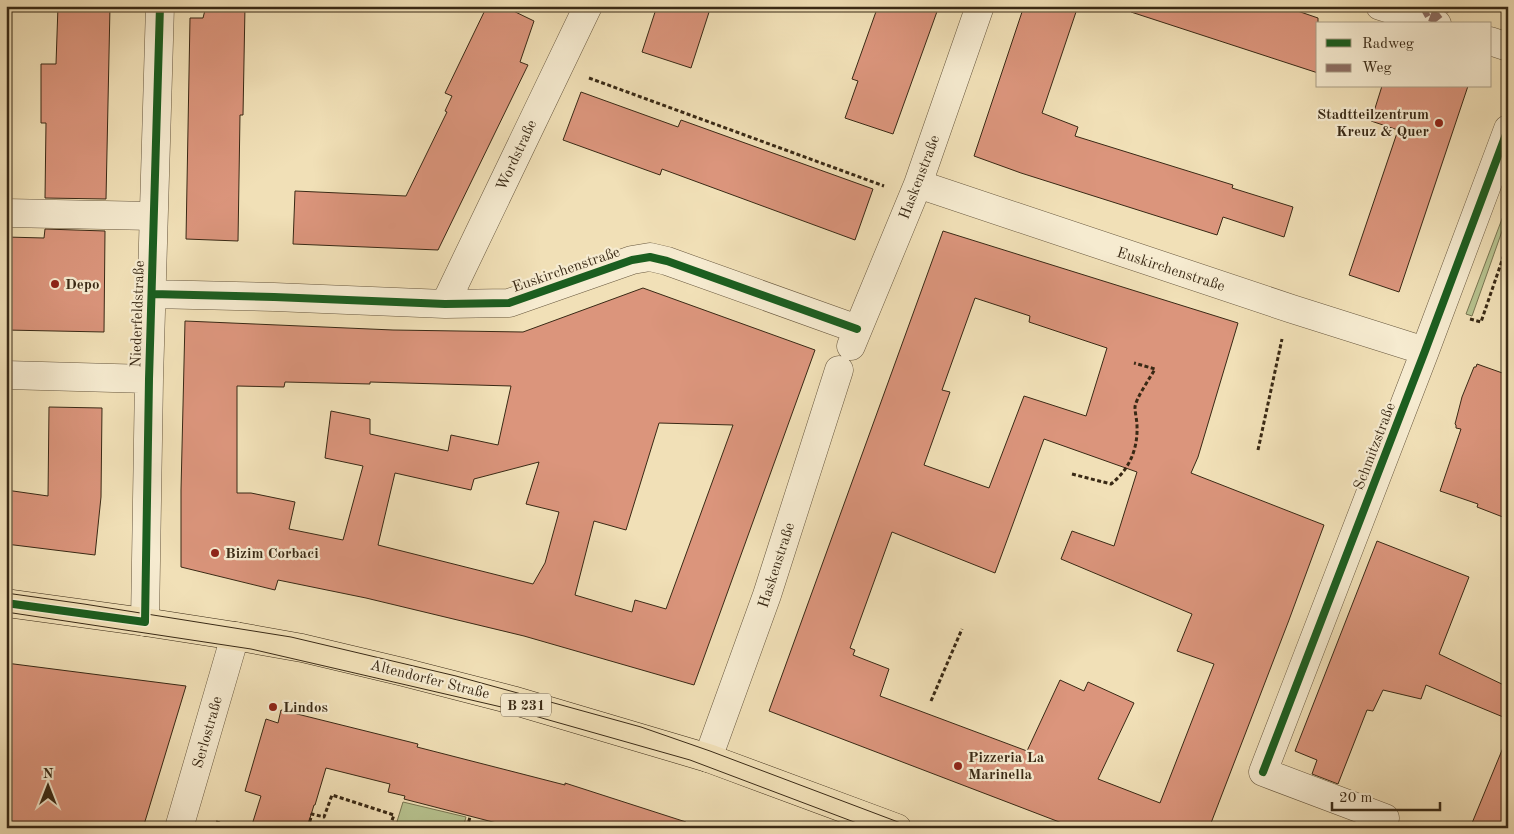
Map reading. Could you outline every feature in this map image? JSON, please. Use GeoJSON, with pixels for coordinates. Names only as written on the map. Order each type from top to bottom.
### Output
{"type":"FeatureCollection","features":[{"type":"Feature","properties":{"kind":"main road","name":"Altendorfer Straße"},"geometry":{"type":"LineString","coordinates":[[6,604],[235,636],[302,648],[403,672],[512,700],[708,758],[897,828]]}},
{"type":"Feature","properties":{"kind":"street","name":"Niederfeldstraße"},"geometry":{"type":"LineString","coordinates":[[145,622],[149,379],[160,6]]}},
{"type":"Feature","properties":{"kind":"street","name":"Wordstraße"},"geometry":{"type":"LineString","coordinates":[[445,304],[588,6]]}},
{"type":"Feature","properties":{"kind":"street","name":"Haskenstraße"},"geometry":{"type":"LineString","coordinates":[[854,337],[915,190],[980,6]]}},
{"type":"Feature","properties":{"kind":"street"},"geometry":{"type":"LineString","coordinates":[[1380,6],[1435,17]]}},
{"type":"Feature","properties":{"kind":"street"},"geometry":{"type":"LineString","coordinates":[[1492,42],[1508,47]]}},
{"type":"Feature","properties":{"kind":"street","name":"Schmitzstraße"},"geometry":{"type":"LineString","coordinates":[[1385,818],[1263,772],[1508,129]]}},
{"type":"Feature","properties":{"kind":"street","name":"Euskirchenstraße"},"geometry":{"type":"LineString","coordinates":[[915,190],[1425,351]]}},
{"type":"Feature","properties":{"kind":"street"},"geometry":{"type":"LineString","coordinates":[[6,213],[154,216]]}},
{"type":"Feature","properties":{"kind":"street","name":"Euskirchenstraße"},"geometry":{"type":"LineString","coordinates":[[152,294],[445,304],[509,303],[632,260],[650,257],[667,261],[854,337]]}},
{"type":"Feature","properties":{"kind":"street","name":"Haskenstraße"},"geometry":{"type":"LineString","coordinates":[[708,758],[767,595],[839,370]]}},
{"type":"Feature","properties":{"kind":"street"},"geometry":{"type":"LineString","coordinates":[[6,375],[149,379]]}},
{"type":"Feature","properties":{"kind":"street","name":"Serlostraße"},"geometry":{"type":"LineString","coordinates":[[178,828],[235,636]]}},
{"type":"Feature","properties":{"kind":"path"},"geometry":{"type":"LineString","coordinates":[[557,70],[579,75],[915,190]]}},
{"type":"Feature","properties":{"kind":"path"},"geometry":{"type":"LineString","coordinates":[[1471,319],[1480,322],[1508,243]]}},
{"type":"Feature","properties":{"kind":"path"},"geometry":{"type":"LineString","coordinates":[[1258,450],[1283,336],[1292,309]]}},
{"type":"Feature","properties":{"kind":"path"},"geometry":{"type":"LineString","coordinates":[[1072,474],[1111,484],[1122,475],[1128,466],[1135,448],[1137,429],[1135,405],[1155,369],[1134,363]]}},
{"type":"Feature","properties":{"kind":"path"},"geometry":{"type":"LineString","coordinates":[[931,701],[962,629]]}},
{"type":"Feature","properties":{"kind":"path"},"geometry":{"type":"LineString","coordinates":[[308,828],[312,814],[324,817],[332,795],[394,815],[389,828]]}},
{"type":"Feature","properties":{"kind":"path"},"geometry":{"type":"LineString","coordinates":[[467,828],[470,817]]}},
{"type":"Feature","properties":{"kind":"path"},"geometry":{"type":"LineString","coordinates":[[210,820],[238,828]]}},
{"type":"Feature","properties":{"kind":"green space"},"geometry":{"type":"Polygon","coordinates":[[[1508,203],[1508,218],[1472,316],[1466,314],[1508,203]]]}},
{"type":"Feature","properties":{"kind":"green space"},"geometry":{"type":"Polygon","coordinates":[[[403,802],[466,817],[463,828],[395,828],[403,802]]]}},
{"type":"Feature","properties":{"kind":"building"},"geometry":{"type":"Polygon","coordinates":[[[58,6],[110,6],[106,199],[45,198],[46,123],[41,123],[41,64],[56,64],[58,6]]]}},
{"type":"Feature","properties":{"kind":"building"},"geometry":{"type":"Polygon","coordinates":[[[206,6],[245,6],[243,115],[240,115],[238,241],[186,239],[190,18],[203,18],[206,6]]]}},
{"type":"Feature","properties":{"kind":"building"},"geometry":{"type":"Polygon","coordinates":[[[487,6],[503,6],[534,21],[520,62],[528,65],[438,250],[293,244],[295,191],[406,196],[447,112],[445,111],[452,96],[445,93],[487,6]]]}},
{"type":"Feature","properties":{"kind":"building"},"geometry":{"type":"Polygon","coordinates":[[[657,6],[711,6],[691,68],[642,52],[657,6]]]}},
{"type":"Feature","properties":{"kind":"building"},"geometry":{"type":"Polygon","coordinates":[[[878,6],[939,6],[893,134],[845,118],[858,81],[852,79],[878,6]]]}},
{"type":"Feature","properties":{"kind":"building"},"geometry":{"type":"Polygon","coordinates":[[[1024,6],[1078,6],[1042,113],[1078,127],[1075,136],[1233,185],[1232,188],[1293,207],[1284,237],[1223,217],[1217,235],[1021,173],[974,156],[1024,6]]]}},
{"type":"Feature","properties":{"kind":"building"},"geometry":{"type":"Polygon","coordinates":[[[1132,6],[1283,6],[1318,18],[1318,22],[1316,22],[1316,72],[1131,12],[1132,6]]]}},
{"type":"Feature","properties":{"kind":"building"},"geometry":{"type":"Polygon","coordinates":[[[1381,88],[1467,88],[1399,292],[1349,275],[1398,130],[1371,121],[1381,88]]]}},
{"type":"Feature","properties":{"kind":"building"},"geometry":{"type":"Polygon","coordinates":[[[581,92],[678,127],[681,120],[873,189],[855,240],[662,169],[660,175],[563,140],[581,92]]]}},
{"type":"Feature","properties":{"kind":"building","name":"Depo"},"geometry":{"type":"Polygon","coordinates":[[[45,229],[105,231],[104,332],[6,330],[6,237],[44,238],[45,229]]]}},
{"type":"Feature","properties":{"kind":"building"},"geometry":{"type":"Polygon","coordinates":[[[943,231],[1238,323],[1198,457],[1191,473],[1324,525],[1211,823],[1218,826],[1218,828],[1075,828],[769,711],[943,231]],[[975,298],[942,390],[950,392],[924,465],[989,488],[1024,396],[1086,416],[1107,348],[1029,322],[1030,316],[975,298]],[[1044,439],[995,573],[892,532],[850,648],[855,650],[853,655],[889,669],[880,696],[1027,751],[1060,680],[1084,691],[1088,682],[1134,703],[1098,779],[1160,803],[1214,664],[1177,651],[1192,614],[1061,559],[1072,531],[1114,546],[1137,472],[1044,439]]]}},
{"type":"Feature","properties":{"kind":"building"},"geometry":{"type":"Polygon","coordinates":[[[643,288],[815,350],[694,685],[524,636],[366,598],[278,580],[275,590],[181,567],[185,321],[393,330],[523,332],[643,288]],[[285,382],[284,387],[237,386],[237,493],[251,493],[295,502],[289,529],[343,540],[363,466],[325,458],[331,411],[370,419],[370,434],[448,451],[451,435],[498,445],[511,386],[370,382],[370,384],[285,382]],[[659,423],[626,530],[594,521],[575,595],[632,612],[635,600],[666,609],[733,425],[659,423]],[[539,462],[474,479],[471,490],[395,473],[378,545],[533,584],[545,563],[559,512],[526,504],[539,462]]]}},
{"type":"Feature","properties":{"kind":"building"},"geometry":{"type":"Polygon","coordinates":[[[1477,364],[1508,375],[1508,519],[1477,507],[1478,504],[1440,491],[1461,429],[1456,428],[1455,424],[1462,397],[1477,364]]]}},
{"type":"Feature","properties":{"kind":"building"},"geometry":{"type":"Polygon","coordinates":[[[49,407],[102,408],[101,497],[95,555],[6,544],[6,490],[48,496],[49,407]]]}},
{"type":"Feature","properties":{"kind":"building"},"geometry":{"type":"Polygon","coordinates":[[[1377,541],[1469,577],[1439,654],[1508,687],[1508,719],[1426,685],[1421,699],[1383,690],[1373,711],[1367,710],[1338,784],[1312,774],[1317,760],[1295,751],[1377,541]]]}},
{"type":"Feature","properties":{"kind":"building"},"geometry":{"type":"Polygon","coordinates":[[[6,663],[186,686],[143,828],[6,828],[6,663]]]}},
{"type":"Feature","properties":{"kind":"building"},"geometry":{"type":"Polygon","coordinates":[[[281,710],[418,744],[417,747],[565,785],[565,783],[686,822],[685,828],[516,828],[404,799],[405,796],[388,792],[390,784],[326,768],[307,828],[251,828],[261,796],[245,791],[266,719],[278,723],[281,710]]]}},
{"type":"Feature","properties":{"kind":"building"},"geometry":{"type":"Polygon","coordinates":[[[1507,738],[1508,828],[1470,828],[1507,738]]]}},
{"type":"Feature","properties":{"kind":"tram line"},"geometry":{"type":"LineString","coordinates":[[6,593],[291,637],[456,676],[641,727],[914,828]]}},
{"type":"Feature","properties":{"kind":"tram line"},"geometry":{"type":"LineString","coordinates":[[6,612],[251,649],[510,709],[690,760],[870,828]]}},
{"type":"Feature","properties":{"kind":"marked path"},"geometry":{"type":"LineString","coordinates":[[1422,6],[1431,22]]}},
{"type":"Feature","properties":{"kind":"marked path"},"geometry":{"type":"LineString","coordinates":[[1431,22],[1437,6]]}},
{"type":"Feature","properties":{"kind":"marked path"},"geometry":{"type":"LineString","coordinates":[[1431,22],[1452,6]]}},
{"type":"Feature","properties":{"kind":"cycle path"},"geometry":{"type":"LineString","coordinates":[[6,603],[145,622],[149,379],[160,6]]}},
{"type":"Feature","properties":{"kind":"cycle path"},"geometry":{"type":"LineString","coordinates":[[1263,772],[1508,129]]}},
{"type":"Feature","properties":{"kind":"cycle path"},"geometry":{"type":"LineString","coordinates":[[152,294],[445,304],[509,303],[632,260],[650,257],[667,261],[857,329]]}},
{"type":"Feature","properties":{"kind":"place","name":"Stadtteilzentrum Kreuz & Quer"},"geometry":{"type":"Point","coordinates":[1439,123]}},
{"type":"Feature","properties":{"kind":"place","name":"Depo"},"geometry":{"type":"Point","coordinates":[55,284]}},
{"type":"Feature","properties":{"kind":"place","name":"Bizim Corbaci"},"geometry":{"type":"Point","coordinates":[215,553]}},
{"type":"Feature","properties":{"kind":"place","name":"Lindos"},"geometry":{"type":"Point","coordinates":[273,707]}},
{"type":"Feature","properties":{"kind":"place","name":"Pizzeria La Marinella"},"geometry":{"type":"Point","coordinates":[958,766]}}]}
